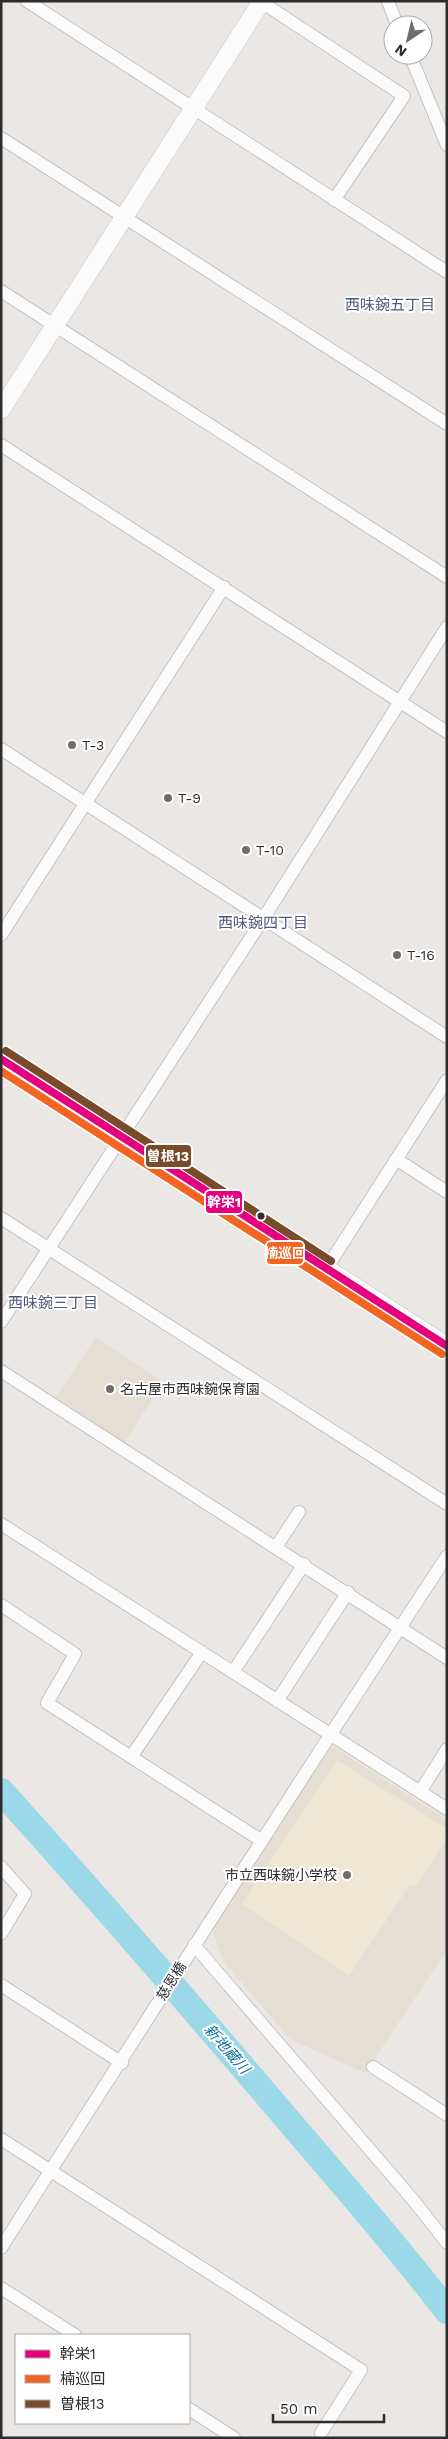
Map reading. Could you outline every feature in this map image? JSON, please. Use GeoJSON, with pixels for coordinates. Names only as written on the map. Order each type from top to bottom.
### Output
{"type":"FeatureCollection","features":[{"type":"Feature","properties":{"kind":"street"},"geometry":{"type":"LineString","coordinates":[[27,1],[447,272]]}},
{"type":"Feature","properties":{"kind":"street"},"geometry":{"type":"LineString","coordinates":[[388,1],[394,15]]}},
{"type":"Feature","properties":{"kind":"street"},"geometry":{"type":"LineString","coordinates":[[1,410],[261,2],[404,96],[334,200]]}},
{"type":"Feature","properties":{"kind":"street"},"geometry":{"type":"LineString","coordinates":[[414,65],[447,145]]}},
{"type":"Feature","properties":{"kind":"street"},"geometry":{"type":"LineString","coordinates":[[1,138],[447,424]]}},
{"type":"Feature","properties":{"kind":"street"},"geometry":{"type":"LineString","coordinates":[[1,291],[447,578]]}},
{"type":"Feature","properties":{"kind":"street"},"geometry":{"type":"LineString","coordinates":[[1,445],[447,732]]}},
{"type":"Feature","properties":{"kind":"street"},"geometry":{"type":"LineString","coordinates":[[1,935],[224,588]]}},
{"type":"Feature","properties":{"kind":"street"},"geometry":{"type":"LineString","coordinates":[[1,1322],[124,1136],[447,627]]}},
{"type":"Feature","properties":{"kind":"street"},"geometry":{"type":"LineString","coordinates":[[1,749],[447,1037]]}},
{"type":"Feature","properties":{"kind":"street"},"geometry":{"type":"LineString","coordinates":[[1,1059],[124,1136],[447,1346]]}},
{"type":"Feature","properties":{"kind":"street"},"geometry":{"type":"LineString","coordinates":[[326,1269],[447,1080]]}},
{"type":"Feature","properties":{"kind":"street"},"geometry":{"type":"LineString","coordinates":[[396,1160],[447,1192]]}},
{"type":"Feature","properties":{"kind":"street"},"geometry":{"type":"LineString","coordinates":[[1,1218],[447,1504]]}},
{"type":"Feature","properties":{"kind":"street"},"geometry":{"type":"LineString","coordinates":[[1,1370],[348,1592],[447,1658]]}},
{"type":"Feature","properties":{"kind":"street"},"geometry":{"type":"LineString","coordinates":[[276,1547],[299,1512]]}},
{"type":"Feature","properties":{"kind":"street"},"geometry":{"type":"LineString","coordinates":[[1,1524],[447,1809]]}},
{"type":"Feature","properties":{"kind":"street","name":"慈恩橋"},"geometry":{"type":"LineString","coordinates":[[1,2248],[122,2062],[194,1945],[447,1556]]}},
{"type":"Feature","properties":{"kind":"street"},"geometry":{"type":"LineString","coordinates":[[233,1672],[304,1564]]}},
{"type":"Feature","properties":{"kind":"street"},"geometry":{"type":"LineString","coordinates":[[277,1701],[348,1592]]}},
{"type":"Feature","properties":{"kind":"street"},"geometry":{"type":"LineString","coordinates":[[1,1605],[75,1654],[47,1703],[262,1841]]}},
{"type":"Feature","properties":{"kind":"street"},"geometry":{"type":"LineString","coordinates":[[131,1757],[202,1652]]}},
{"type":"Feature","properties":{"kind":"street"},"geometry":{"type":"LineString","coordinates":[[420,1792],[447,1749]]}},
{"type":"Feature","properties":{"kind":"street"},"geometry":{"type":"LineString","coordinates":[[1,1867],[25,1894],[1,1934]]}},
{"type":"Feature","properties":{"kind":"street"},"geometry":{"type":"LineString","coordinates":[[194,1945],[414,2201],[447,2243]]}},
{"type":"Feature","properties":{"kind":"street"},"geometry":{"type":"LineString","coordinates":[[1,1985],[122,2062]]}},
{"type":"Feature","properties":{"kind":"street"},"geometry":{"type":"LineString","coordinates":[[373,2067],[447,2115]]}},
{"type":"Feature","properties":{"kind":"street"},"geometry":{"type":"LineString","coordinates":[[1,2139],[361,2370],[321,2434]]}},
{"type":"Feature","properties":{"kind":"street"},"geometry":{"type":"LineString","coordinates":[[1,2288],[73,2334]]}},
{"type":"Feature","properties":{"kind":"street"},"geometry":{"type":"LineString","coordinates":[[190,2410],[234,2438]]}},
{"type":"Feature","properties":{"kind":"shaded area","name":"名古屋市西味鋺保育園"},"geometry":{"type":"Polygon","coordinates":[[[96,1337],[163,1382],[124,1443],[56,1397],[96,1337]]]}},
{"type":"Feature","properties":{"kind":"shaded area","name":"市立西味鋺小学校"},"geometry":{"type":"Polygon","coordinates":[[[335,1748],[447,1820],[447,1950],[365,2073],[290,2039],[224,1962],[212,1930],[326,1750],[335,1748]]]}},
{"type":"Feature","properties":{"kind":"sand"},"geometry":{"type":"Polygon","coordinates":[[[337,1760],[447,1829],[447,1838],[416,1887],[410,1885],[349,1976],[242,1904],[337,1760]]]}},
{"type":"Feature","properties":{"kind":"waterway","name":"新地蔵川"},"geometry":{"type":"LineString","coordinates":[[1,1791],[213,2032],[387,2236],[447,2311]]}},
{"type":"Feature","properties":{"kind":"transit line","name":"曽根13"},"geometry":{"type":"LineString","coordinates":[[6,1051],[331,1261]]}},
{"type":"Feature","properties":{"kind":"transit line","name":"幹栄1"},"geometry":{"type":"LineString","coordinates":[[1,1059],[447,1346]]}},
{"type":"Feature","properties":{"kind":"transit line","name":"楠巡回"},"geometry":{"type":"LineString","coordinates":[[1,1071],[442,1354]]}},
{"type":"Feature","properties":{"kind":"place","name":"T-3"},"geometry":{"type":"Point","coordinates":[72,745]}},
{"type":"Feature","properties":{"kind":"place","name":"T-9"},"geometry":{"type":"Point","coordinates":[168,798]}},
{"type":"Feature","properties":{"kind":"place","name":"T-10"},"geometry":{"type":"Point","coordinates":[246,850]}},
{"type":"Feature","properties":{"kind":"place","name":"T-16"},"geometry":{"type":"Point","coordinates":[397,955]}},
{"type":"Feature","properties":{"kind":"place","name":"名古屋市西味鋺保育園"},"geometry":{"type":"Point","coordinates":[110,1389]}},
{"type":"Feature","properties":{"kind":"place","name":"市立西味鋺小学校"},"geometry":{"type":"Point","coordinates":[347,1875]}},
{"type":"Feature","properties":{"kind":"district","name":"西味鋺五丁目"},"geometry":{"type":"Point","coordinates":[390,305]}},
{"type":"Feature","properties":{"kind":"district","name":"西味鋺四丁目"},"geometry":{"type":"Point","coordinates":[263,923]}},
{"type":"Feature","properties":{"kind":"district","name":"西味鋺三丁目"},"geometry":{"type":"Point","coordinates":[53,1303]}}]}
